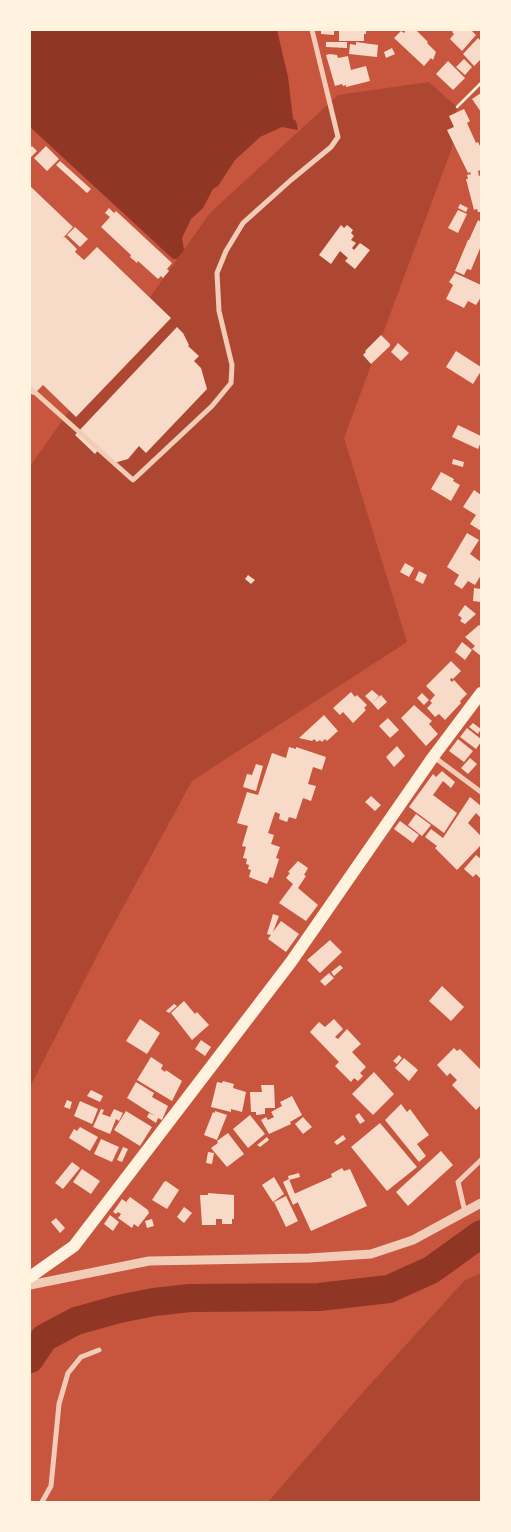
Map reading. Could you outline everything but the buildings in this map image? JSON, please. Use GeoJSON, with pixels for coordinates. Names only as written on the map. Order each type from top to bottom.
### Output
{"type":"FeatureCollection","features":[{"type":"Feature","properties":{"kind":"main road"},"geometry":{"type":"LineString","coordinates":[[30,1277],[74,1246],[291,962],[433,757],[481,692]]}},
{"type":"Feature","properties":{"kind":"street"},"geometry":{"type":"LineString","coordinates":[[30,388],[133,480],[212,406],[231,383],[232,365],[219,311],[217,273],[226,251],[243,223],[291,180],[331,148],[338,137],[312,30]]}},
{"type":"Feature","properties":{"kind":"street"},"geometry":{"type":"LineString","coordinates":[[433,757],[481,792]]}},
{"type":"Feature","properties":{"kind":"street"},"geometry":{"type":"LineString","coordinates":[[465,1212],[458,1182],[481,1160]]}},
{"type":"Feature","properties":{"kind":"street"},"geometry":{"type":"LineString","coordinates":[[30,1284],[149,1261],[310,1258],[371,1254],[413,1240],[481,1203]]}},
{"type":"Feature","properties":{"kind":"street"},"geometry":{"type":"LineString","coordinates":[[42,1502],[51,1486],[59,1404],[68,1373],[81,1358],[99,1350]]}},
{"type":"Feature","properties":{"kind":"path"},"geometry":{"type":"LineString","coordinates":[[457,107],[481,83]]}},
{"type":"Feature","properties":{"kind":"shaded area"},"geometry":{"type":"Polygon","coordinates":[[[30,30],[277,30],[288,77],[293,119],[296,121],[298,130],[282,127],[260,137],[235,160],[218,186],[213,189],[203,208],[191,219],[182,238],[184,250],[177,259],[173,259],[30,127],[30,30]]]}},
{"type":"Feature","properties":{"kind":"shaded area"},"geometry":{"type":"Polygon","coordinates":[[[429,82],[457,107],[452,148],[344,438],[407,642],[192,781],[103,944],[30,1087],[30,466],[210,213],[338,95],[429,82]]]}},
{"type":"Feature","properties":{"kind":"shaded area"},"geometry":{"type":"Polygon","coordinates":[[[481,1273],[481,1502],[268,1502],[365,1390],[464,1281],[481,1273]]]}},
{"type":"Feature","properties":{"kind":"waterway"},"geometry":{"type":"LineString","coordinates":[[30,1359],[44,1338],[76,1321],[154,1302],[190,1298],[319,1297],[389,1289],[431,1270],[481,1234]]}}]}
